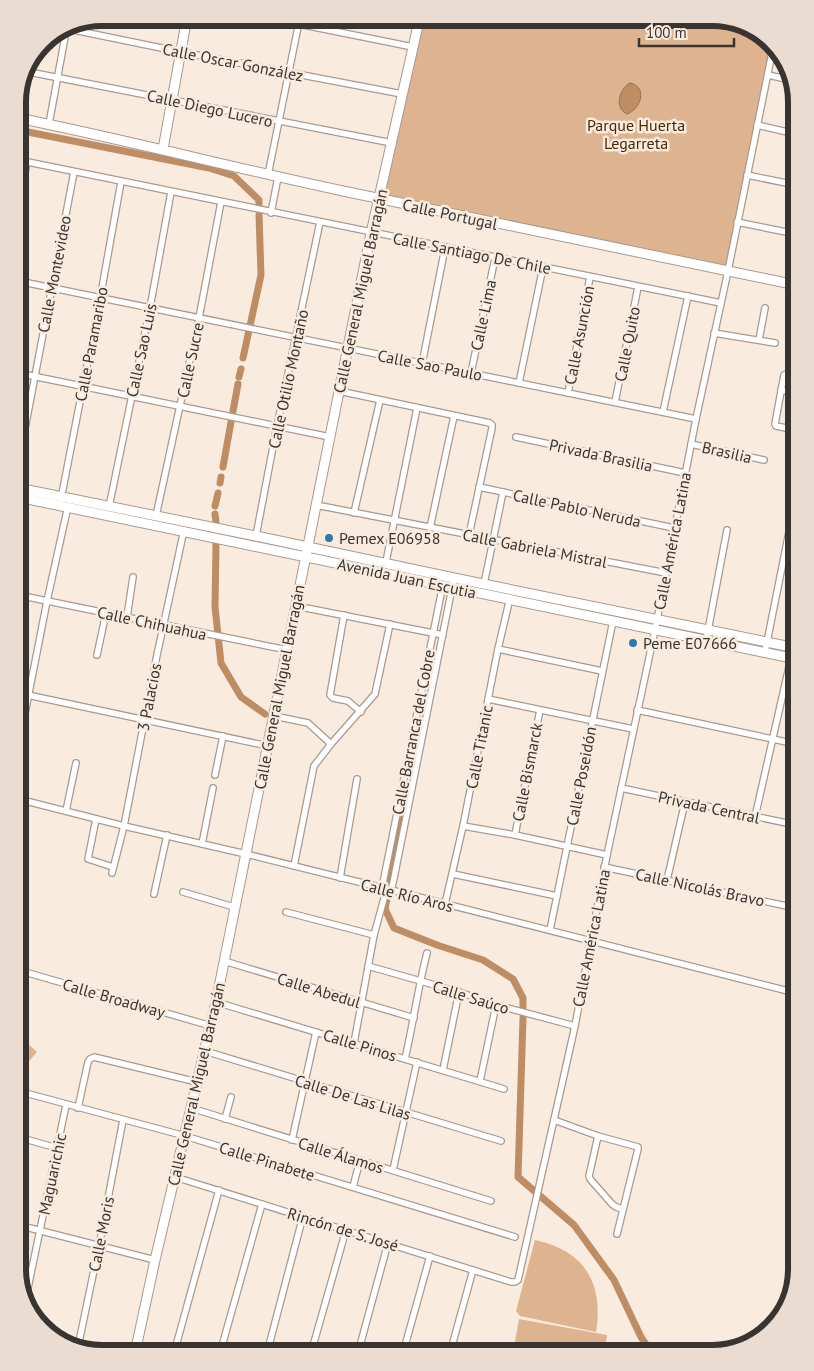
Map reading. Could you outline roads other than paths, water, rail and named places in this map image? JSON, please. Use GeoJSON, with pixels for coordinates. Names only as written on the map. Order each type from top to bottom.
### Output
{"type":"FeatureCollection","features":[{"type":"Feature","properties":{"kind":"main road"},"geometry":{"type":"LineString","coordinates":[[163,150],[185,26]]}},
{"type":"Feature","properties":{"kind":"main road","name":"Calle General Miguel Barragán"},"geometry":{"type":"LineString","coordinates":[[137,1345],[155,1260],[211,1026],[371,232],[418,26]]}},
{"type":"Feature","properties":{"kind":"main road","name":"Calle Portugal"},"geometry":{"type":"LineString","coordinates":[[26,120],[378,199],[788,283]]}},
{"type":"Feature","properties":{"kind":"main road","name":"Avenida Juan Escutia"},"geometry":{"type":"LineString","coordinates":[[26,491],[65,503],[184,532],[444,581],[454,578],[484,584],[511,594],[613,621],[788,657]]}},
{"type":"Feature","properties":{"kind":"main road","name":"Avenida Juan Escutia"},"geometry":{"type":"LineString","coordinates":[[26,498],[109,507],[198,524],[386,562],[444,581],[453,588],[511,594],[788,646]]}},
{"type":"Feature","properties":{"kind":"main road"},"geometry":{"type":"LineString","coordinates":[[196,534],[198,524]]}},
{"type":"Feature","properties":{"kind":"main road"},"geometry":{"type":"LineString","coordinates":[[219,538],[221,529]]}},
{"type":"Feature","properties":{"kind":"street"},"geometry":{"type":"LineString","coordinates":[[268,175],[298,26]]}},
{"type":"Feature","properties":{"kind":"street"},"geometry":{"type":"LineString","coordinates":[[313,26],[413,47]]}},
{"type":"Feature","properties":{"kind":"street","name":"Calle Oscar González"},"geometry":{"type":"LineString","coordinates":[[79,30],[289,74],[402,94]]}},
{"type":"Feature","properties":{"kind":"street"},"geometry":{"type":"LineString","coordinates":[[49,124],[64,36]]}},
{"type":"Feature","properties":{"kind":"street","name":"Calle América Latina"},"geometry":{"type":"LineString","coordinates":[[511,1282],[517,1281],[519,1278],[575,1026],[604,867],[655,630],[696,419],[772,55]]}},
{"type":"Feature","properties":{"kind":"street","name":"Calle Diego Lucero"},"geometry":{"type":"LineString","coordinates":[[33,73],[392,143]]}},
{"type":"Feature","properties":{"kind":"street"},"geometry":{"type":"LineString","coordinates":[[768,75],[783,78]]}},
{"type":"Feature","properties":{"kind":"street"},"geometry":{"type":"LineString","coordinates":[[757,125],[788,132]]}},
{"type":"Feature","properties":{"kind":"street","name":"Calle Santiago De Chile"},"geometry":{"type":"LineString","coordinates":[[26,162],[721,303]]}},
{"type":"Feature","properties":{"kind":"street","name":"Calle Montevideo"},"geometry":{"type":"LineString","coordinates":[[26,423],[74,172]]}},
{"type":"Feature","properties":{"kind":"street"},"geometry":{"type":"LineString","coordinates":[[747,175],[788,183]]}},
{"type":"Feature","properties":{"kind":"street"},"geometry":{"type":"LineString","coordinates":[[271,212],[278,177]]}},
{"type":"Feature","properties":{"kind":"street","name":"Calle Paramaribo"},"geometry":{"type":"LineString","coordinates":[[26,707],[65,503],[83,386],[121,182]]}},
{"type":"Feature","properties":{"kind":"street","name":"Calle Sao Luis"},"geometry":{"type":"LineString","coordinates":[[109,507],[150,308],[171,192]]}},
{"type":"Feature","properties":{"kind":"street","name":"Calle Sucre"},"geometry":{"type":"LineString","coordinates":[[156,516],[199,318],[221,202]]}},
{"type":"Feature","properties":{"kind":"street","name":"Calle Otilio Montaño"},"geometry":{"type":"LineString","coordinates":[[256,536],[320,222]]}},
{"type":"Feature","properties":{"kind":"street"},"geometry":{"type":"LineString","coordinates":[[738,222],[788,232]]}},
{"type":"Feature","properties":{"kind":"street"},"geometry":{"type":"LineString","coordinates":[[422,364],[445,248]]}},
{"type":"Feature","properties":{"kind":"street","name":"Calle Lima"},"geometry":{"type":"LineString","coordinates":[[471,373],[495,258]]}},
{"type":"Feature","properties":{"kind":"street"},"geometry":{"type":"LineString","coordinates":[[519,383],[543,267]]}},
{"type":"Feature","properties":{"kind":"street","name":"Calle Asunción"},"geometry":{"type":"LineString","coordinates":[[568,393],[590,277]]}},
{"type":"Feature","properties":{"kind":"street","name":"Calle Sao Paulo"},"geometry":{"type":"LineString","coordinates":[[26,283],[696,419]]}},
{"type":"Feature","properties":{"kind":"street","name":"Calle Quito"},"geometry":{"type":"LineString","coordinates":[[615,402],[638,286]]}},
{"type":"Feature","properties":{"kind":"street"},"geometry":{"type":"LineString","coordinates":[[663,412],[688,296]]}},
{"type":"Feature","properties":{"kind":"street"},"geometry":{"type":"LineString","coordinates":[[759,340],[765,308]]}},
{"type":"Feature","properties":{"kind":"street"},"geometry":{"type":"LineString","coordinates":[[714,332],[775,343]]}},
{"type":"Feature","properties":{"kind":"street"},"geometry":{"type":"LineString","coordinates":[[26,374],[330,437]]}},
{"type":"Feature","properties":{"kind":"street"},"geometry":{"type":"LineString","coordinates":[[788,374],[785,374],[774,424],[788,428]]}},
{"type":"Feature","properties":{"kind":"street"},"geometry":{"type":"LineString","coordinates":[[781,390],[788,392]]}},
{"type":"Feature","properties":{"kind":"street"},"geometry":{"type":"LineString","coordinates":[[339,391],[490,423],[492,425],[469,535]]}},
{"type":"Feature","properties":{"kind":"street"},"geometry":{"type":"LineString","coordinates":[[354,513],[380,400]]}},
{"type":"Feature","properties":{"kind":"street"},"geometry":{"type":"LineString","coordinates":[[386,562],[416,408]]}},
{"type":"Feature","properties":{"kind":"street"},"geometry":{"type":"LineString","coordinates":[[430,528],[454,416]]}},
{"type":"Feature","properties":{"kind":"street","name":"Privada Brasilia"},"geometry":{"type":"LineString","coordinates":[[516,437],[686,473]]}},
{"type":"Feature","properties":{"kind":"street","name":"Brasilia"},"geometry":{"type":"LineString","coordinates":[[692,444],[764,460]]}},
{"type":"Feature","properties":{"kind":"street","name":"Calle Pablo Neruda"},"geometry":{"type":"LineString","coordinates":[[479,487],[674,528]]}},
{"type":"Feature","properties":{"kind":"street"},"geometry":{"type":"LineString","coordinates":[[484,584],[503,492]]}},
{"type":"Feature","properties":{"kind":"street","name":"Calle Gabriela Mistral"},"geometry":{"type":"LineString","coordinates":[[316,505],[666,573]]}},
{"type":"Feature","properties":{"kind":"street","name":"3 Palacios"},"geometry":{"type":"LineString","coordinates":[[96,819],[88,858],[90,861],[113,870],[124,826],[144,720],[186,522]]}},
{"type":"Feature","properties":{"kind":"street"},"geometry":{"type":"LineString","coordinates":[[706,640],[727,530]]}},
{"type":"Feature","properties":{"kind":"street"},"geometry":{"type":"LineString","coordinates":[[765,652],[788,541]]}},
{"type":"Feature","properties":{"kind":"street"},"geometry":{"type":"LineString","coordinates":[[126,617],[134,577]]}},
{"type":"Feature","properties":{"kind":"street","name":"Calle Barranca del Cobre"},"geometry":{"type":"LineString","coordinates":[[391,890],[454,578]]}},
{"type":"Feature","properties":{"kind":"street","name":"Calle Barranca del Cobre"},"geometry":{"type":"LineString","coordinates":[[382,888],[444,581]]}},
{"type":"Feature","properties":{"kind":"street","name":"Calle Titanic"},"geometry":{"type":"LineString","coordinates":[[445,904],[453,874],[498,649],[511,594]]}},
{"type":"Feature","properties":{"kind":"street","name":"Calle Chihuahua"},"geometry":{"type":"LineString","coordinates":[[26,597],[287,650]]}},
{"type":"Feature","properties":{"kind":"street"},"geometry":{"type":"LineString","coordinates":[[296,606],[444,635]]}},
{"type":"Feature","properties":{"kind":"street"},"geometry":{"type":"LineString","coordinates":[[97,655],[106,613]]}},
{"type":"Feature","properties":{"kind":"street"},"geometry":{"type":"LineString","coordinates":[[344,615],[330,695],[333,698],[348,701],[361,712]]}},
{"type":"Feature","properties":{"kind":"street","name":"Calle Poseidón"},"geometry":{"type":"LineString","coordinates":[[550,930],[613,621]]}},
{"type":"Feature","properties":{"kind":"street"},"geometry":{"type":"LineString","coordinates":[[294,866],[314,766],[376,692],[390,624]]}},
{"type":"Feature","properties":{"kind":"street"},"geometry":{"type":"LineString","coordinates":[[498,649],[602,671]]}},
{"type":"Feature","properties":{"kind":"street"},"geometry":{"type":"LineString","coordinates":[[755,817],[772,739],[788,680]]}},
{"type":"Feature","properties":{"kind":"street"},"geometry":{"type":"LineString","coordinates":[[28,696],[268,746]]}},
{"type":"Feature","properties":{"kind":"street"},"geometry":{"type":"LineString","coordinates":[[488,699],[633,729]]}},
{"type":"Feature","properties":{"kind":"street","name":"Calle Bismarck"},"geometry":{"type":"LineString","coordinates":[[514,835],[540,710]]}},
{"type":"Feature","properties":{"kind":"street"},"geometry":{"type":"LineString","coordinates":[[637,710],[788,742]]}},
{"type":"Feature","properties":{"kind":"street"},"geometry":{"type":"LineString","coordinates":[[274,716],[308,723],[331,744]]}},
{"type":"Feature","properties":{"kind":"street"},"geometry":{"type":"LineString","coordinates":[[415,722],[425,724]]}},
{"type":"Feature","properties":{"kind":"street"},"geometry":{"type":"LineString","coordinates":[[215,775],[223,736]]}},
{"type":"Feature","properties":{"kind":"street"},"geometry":{"type":"LineString","coordinates":[[66,811],[76,763]]}},
{"type":"Feature","properties":{"kind":"street"},"geometry":{"type":"LineString","coordinates":[[340,878],[357,779]]}},
{"type":"Feature","properties":{"kind":"street"},"geometry":{"type":"LineString","coordinates":[[202,844],[213,788]]}},
{"type":"Feature","properties":{"kind":"street","name":"Privada Central"},"geometry":{"type":"LineString","coordinates":[[621,788],[788,823]]}},
{"type":"Feature","properties":{"kind":"street"},"geometry":{"type":"LineString","coordinates":[[401,791],[411,793]]}},
{"type":"Feature","properties":{"kind":"street","name":"Calle Río Aros"},"geometry":{"type":"LineString","coordinates":[[26,801],[391,890],[788,991]]}},
{"type":"Feature","properties":{"kind":"street"},"geometry":{"type":"LineString","coordinates":[[667,880],[685,802]]}},
{"type":"Feature","properties":{"kind":"street"},"geometry":{"type":"LineString","coordinates":[[463,826],[607,855]]}},
{"type":"Feature","properties":{"kind":"street"},"geometry":{"type":"LineString","coordinates":[[154,894],[167,835]]}},
{"type":"Feature","properties":{"kind":"street","name":"Calle Nicolás Bravo"},"geometry":{"type":"LineString","coordinates":[[604,867],[788,906]]}},
{"type":"Feature","properties":{"kind":"street"},"geometry":{"type":"LineString","coordinates":[[453,874],[557,896]]}},
{"type":"Feature","properties":{"kind":"street"},"geometry":{"type":"LineString","coordinates":[[382,888],[385,895]]}},
{"type":"Feature","properties":{"kind":"street"},"geometry":{"type":"LineString","coordinates":[[354,1043],[374,935],[385,895],[391,890]]}},
{"type":"Feature","properties":{"kind":"street"},"geometry":{"type":"LineString","coordinates":[[183,892],[234,907]]}},
{"type":"Feature","properties":{"kind":"street"},"geometry":{"type":"LineString","coordinates":[[286,912],[374,935]]}},
{"type":"Feature","properties":{"kind":"street"},"geometry":{"type":"LineString","coordinates":[[405,1059],[427,953]]}},
{"type":"Feature","properties":{"kind":"street","name":"Calle Abedul"},"geometry":{"type":"LineString","coordinates":[[224,961],[414,1018]]}},
{"type":"Feature","properties":{"kind":"street","name":"Calle Saúco"},"geometry":{"type":"LineString","coordinates":[[368,966],[459,992],[496,1005],[575,1026]]}},
{"type":"Feature","properties":{"kind":"street","name":"Calle Broadway"},"geometry":{"type":"LineString","coordinates":[[26,972],[211,1026]]}},
{"type":"Feature","properties":{"kind":"street"},"geometry":{"type":"LineString","coordinates":[[443,1070],[459,992]]}},
{"type":"Feature","properties":{"kind":"street","name":"Calle Pinos"},"geometry":{"type":"LineString","coordinates":[[216,1002],[504,1089]]}},
{"type":"Feature","properties":{"kind":"street"},"geometry":{"type":"LineString","coordinates":[[480,1081],[496,1005]]}},
{"type":"Feature","properties":{"kind":"street"},"geometry":{"type":"LineString","coordinates":[[292,1140],[316,1032]]}},
{"type":"Feature","properties":{"kind":"street","name":"Calle De Las Lilas"},"geometry":{"type":"LineString","coordinates":[[205,1052],[500,1141]]}},
{"type":"Feature","properties":{"kind":"street"},"geometry":{"type":"LineString","coordinates":[[78,1108],[88,1062],[92,1058],[100,1058],[197,1082]]}},
{"type":"Feature","properties":{"kind":"street"},"geometry":{"type":"LineString","coordinates":[[393,1170],[417,1062]]}},
{"type":"Feature","properties":{"kind":"street","name":"Calle Pinabete"},"geometry":{"type":"LineString","coordinates":[[26,1093],[185,1136],[515,1237]]}},
{"type":"Feature","properties":{"kind":"street"},"geometry":{"type":"LineString","coordinates":[[225,1119],[231,1098]]}},
{"type":"Feature","properties":{"kind":"street","name":"Maguarichic"},"geometry":{"type":"LineString","coordinates":[[28,1285],[66,1105]]}},
{"type":"Feature","properties":{"kind":"street","name":"Calle Álamos"},"geometry":{"type":"LineString","coordinates":[[191,1108],[491,1200]]}},
{"type":"Feature","properties":{"kind":"street","name":"Calle Moris"},"geometry":{"type":"LineString","coordinates":[[79,1341],[123,1120]]}},
{"type":"Feature","properties":{"kind":"street"},"geometry":{"type":"LineString","coordinates":[[554,1120],[638,1148],[617,1234]]}},
{"type":"Feature","properties":{"kind":"street"},"geometry":{"type":"LineString","coordinates":[[598,1136],[589,1176],[590,1179],[612,1204],[623,1208]]}},
{"type":"Feature","properties":{"kind":"street"},"geometry":{"type":"LineString","coordinates":[[26,1139],[57,1148]]}},
{"type":"Feature","properties":{"kind":"street"},"geometry":{"type":"LineString","coordinates":[[353,1187],[360,1160]]}},
{"type":"Feature","properties":{"kind":"street","name":"Rincón de S. José"},"geometry":{"type":"LineString","coordinates":[[175,1176],[511,1282]]}},
{"type":"Feature","properties":{"kind":"street"},"geometry":{"type":"LineString","coordinates":[[176,1345],[219,1190]]}},
{"type":"Feature","properties":{"kind":"street"},"geometry":{"type":"LineString","coordinates":[[222,1345],[262,1204]]}},
{"type":"Feature","properties":{"kind":"street"},"geometry":{"type":"LineString","coordinates":[[269,1345],[302,1216]]}},
{"type":"Feature","properties":{"kind":"street"},"geometry":{"type":"LineString","coordinates":[[26,1227],[155,1260]]}},
{"type":"Feature","properties":{"kind":"street"},"geometry":{"type":"LineString","coordinates":[[313,1345],[346,1230]]}},
{"type":"Feature","properties":{"kind":"street"},"geometry":{"type":"LineString","coordinates":[[360,1345],[388,1243]]}},
{"type":"Feature","properties":{"kind":"street"},"geometry":{"type":"LineString","coordinates":[[405,1345],[430,1256]]}},
{"type":"Feature","properties":{"kind":"street"},"geometry":{"type":"LineString","coordinates":[[452,1345],[473,1270]]}},
{"type":"Feature","properties":{"kind":"waterway"},"geometry":{"type":"LineString","coordinates":[[26,132],[209,168],[234,176],[259,200],[259,205]]}},
{"type":"Feature","properties":{"kind":"waterway"},"geometry":{"type":"LineString","coordinates":[[243,358],[261,275],[259,215]]}},
{"type":"Feature","properties":{"kind":"waterway"},"geometry":{"type":"LineString","coordinates":[[239,377],[241,369]]}},
{"type":"Feature","properties":{"kind":"waterway"},"geometry":{"type":"LineString","coordinates":[[233,411],[238,384]]}},
{"type":"Feature","properties":{"kind":"waterway"},"geometry":{"type":"LineString","coordinates":[[223,467],[231,422]]}},
{"type":"Feature","properties":{"kind":"waterway"},"geometry":{"type":"LineString","coordinates":[[220,483],[221,477]]}},
{"type":"Feature","properties":{"kind":"waterway"},"geometry":{"type":"LineString","coordinates":[[215,506],[218,493]]}},
{"type":"Feature","properties":{"kind":"waterway"},"geometry":{"type":"LineString","coordinates":[[215,514],[216,522]]}},
{"type":"Feature","properties":{"kind":"waterway"},"geometry":{"type":"LineString","coordinates":[[216,544],[215,607],[221,663],[241,697],[265,714]]}},
{"type":"Feature","properties":{"kind":"waterway"},"geometry":{"type":"LineString","coordinates":[[388,889],[402,804]]}},
{"type":"Feature","properties":{"kind":"waterway"},"geometry":{"type":"LineString","coordinates":[[387,898],[385,909],[394,928],[483,960],[513,979],[523,998],[523,1007]]}},
{"type":"Feature","properties":{"kind":"waterway"},"geometry":{"type":"LineString","coordinates":[[523,1018],[518,1177],[574,1225],[614,1280],[646,1345]]}},
{"type":"Feature","properties":{"kind":"place","name":"Pemex E06958"},"geometry":{"type":"Point","coordinates":[329,538]}},
{"type":"Feature","properties":{"kind":"place","name":"Peme E07666"},"geometry":{"type":"Point","coordinates":[633,643]}},
{"type":"Feature","properties":{"kind":"park label","name":"Parque Huerta Legarreta"},"geometry":{"type":"Point","coordinates":[636,134]}}]}
